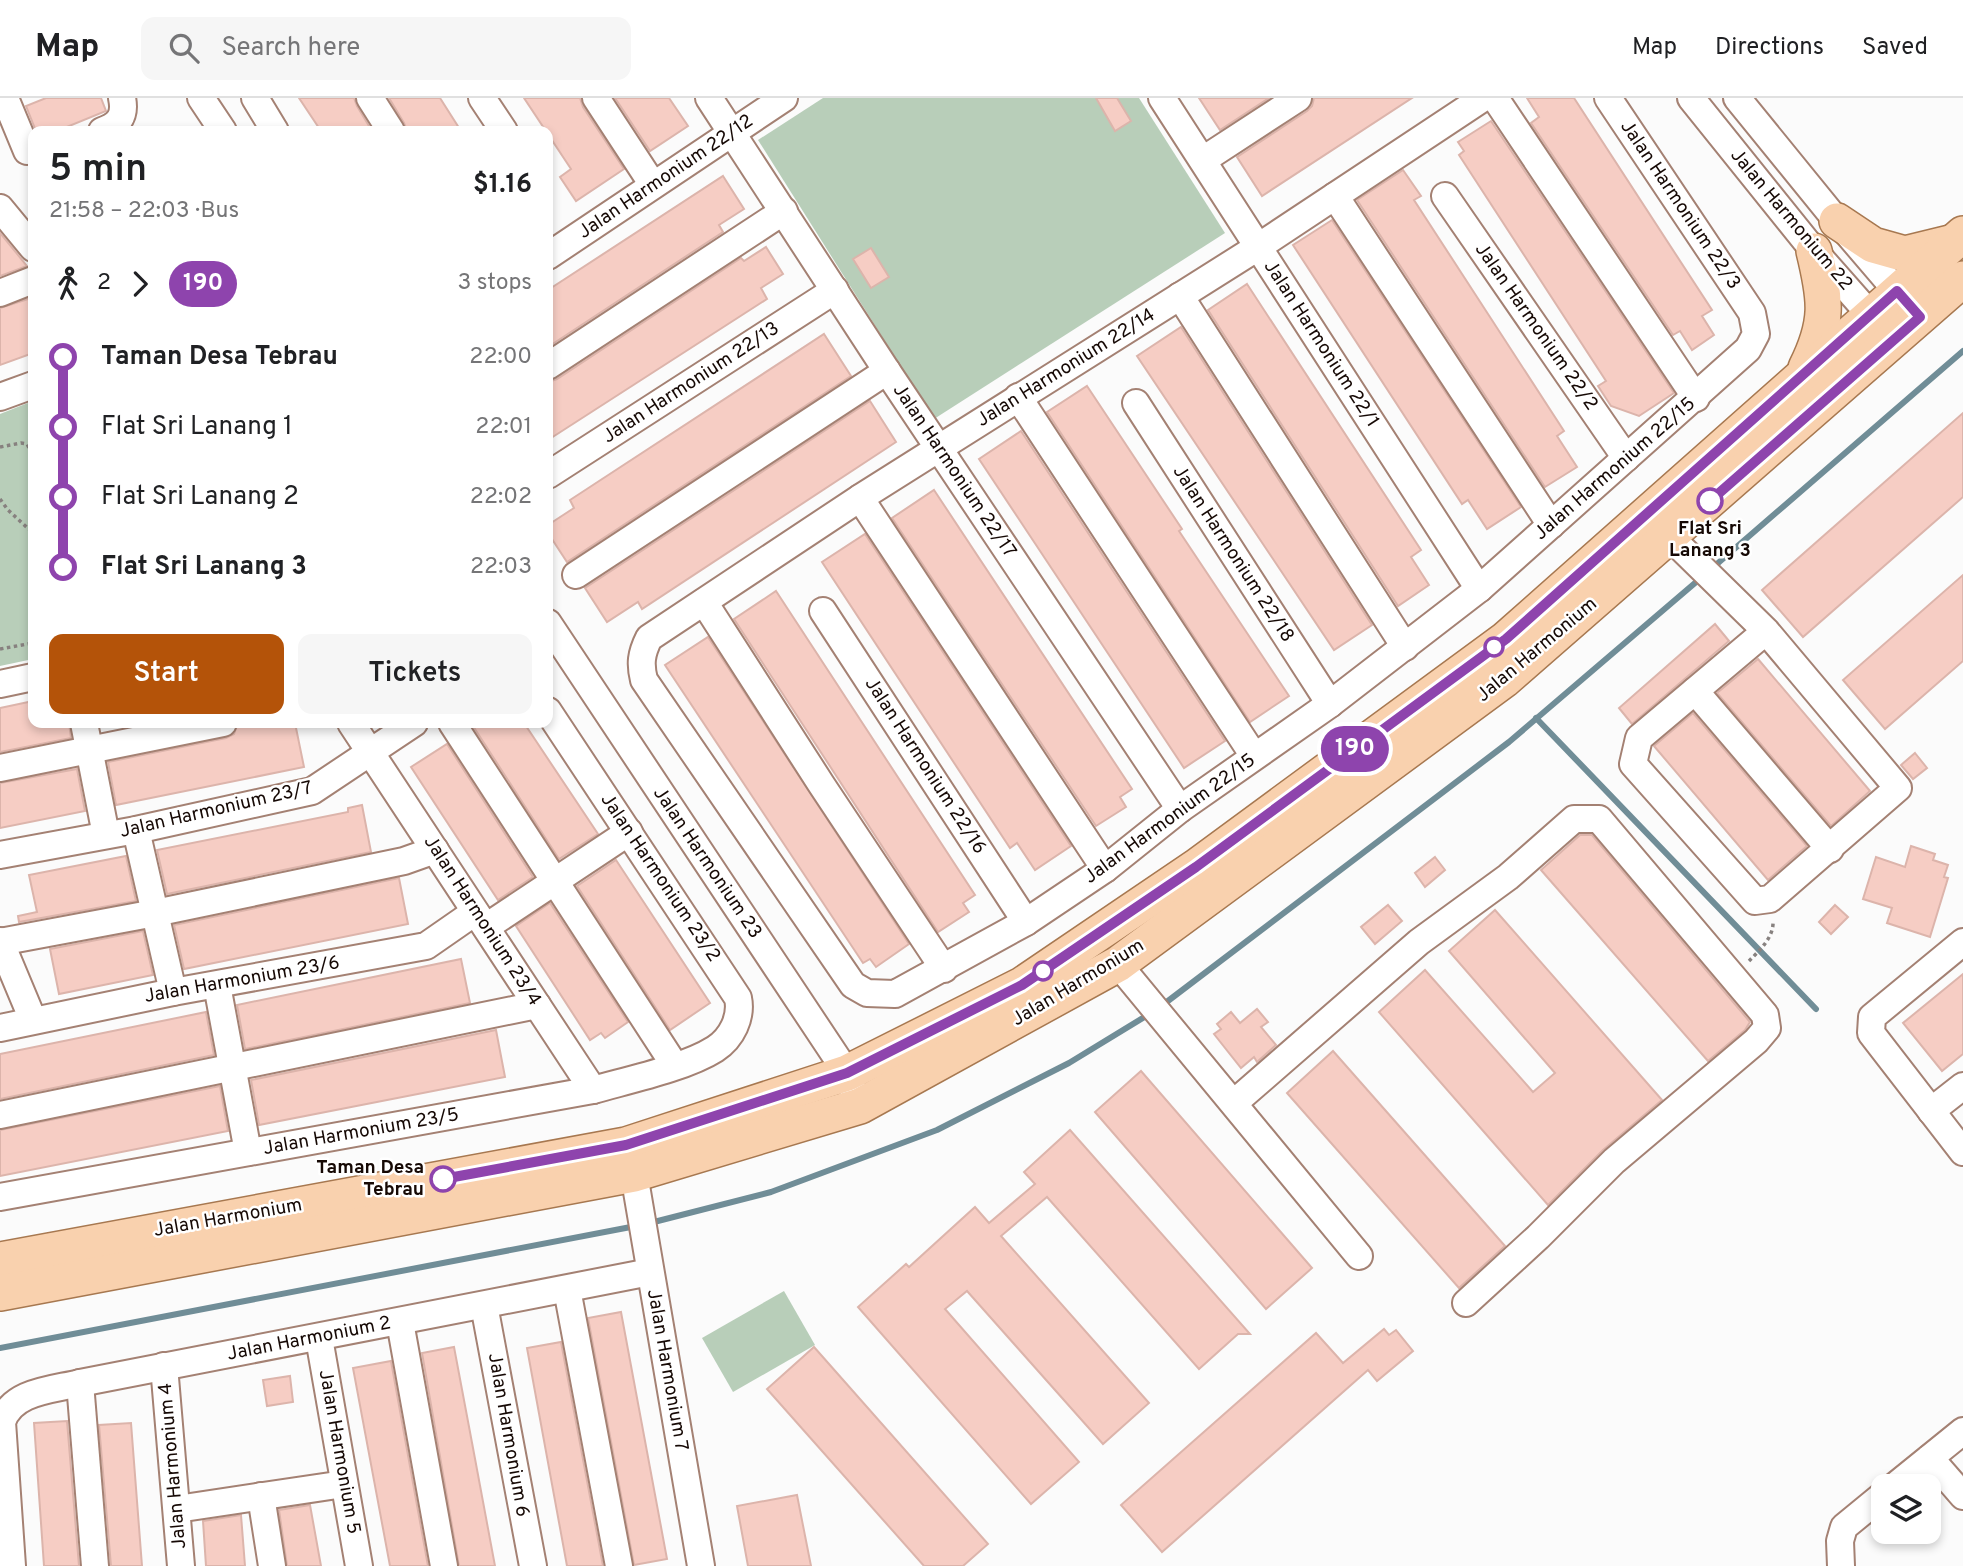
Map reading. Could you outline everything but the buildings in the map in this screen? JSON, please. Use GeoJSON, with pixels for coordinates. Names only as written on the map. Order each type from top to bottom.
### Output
{"type":"FeatureCollection","features":[{"type":"Feature","properties":{"kind":"main road"},"geometry":{"type":"LineString","coordinates":[[1837,222],[1873,245],[1905,254],[1958,238]]}},
{"type":"Feature","properties":{"kind":"main road","name":"Jalan Harmonium"},"geometry":{"type":"LineString","coordinates":[[0,1293],[634,1174],[860,1106],[1118,964],[1504,680],[1670,537],[1882,327],[1909,304],[1958,238]]}},
{"type":"Feature","properties":{"kind":"main road"},"geometry":{"type":"LineString","coordinates":[[1803,374],[1819,342],[1823,316],[1823,288],[1815,251]]}},
{"type":"Feature","properties":{"kind":"main road","name":"Jalan Harmonium"},"geometry":{"type":"LineString","coordinates":[[1909,304],[1963,279]]}},
{"type":"Feature","properties":{"kind":"main road","name":"Jalan Harmonium"},"geometry":{"type":"LineString","coordinates":[[0,1260],[626,1145],[847,1073],[1022,985],[1218,850],[1506,639],[1803,374],[1882,327]]}},
{"type":"Feature","properties":{"kind":"street"},"geometry":{"type":"LineString","coordinates":[[5,98],[27,151]]}},
{"type":"Feature","properties":{"kind":"street"},"geometry":{"type":"LineString","coordinates":[[114,126],[121,119],[123,112],[122,98]]}},
{"type":"Feature","properties":{"kind":"street"},"geometry":{"type":"LineString","coordinates":[[201,98],[220,126]]}},
{"type":"Feature","properties":{"kind":"street"},"geometry":{"type":"LineString","coordinates":[[254,98],[272,126]]}},
{"type":"Feature","properties":{"kind":"street"},"geometry":{"type":"LineString","coordinates":[[370,98],[388,126]]}},
{"type":"Feature","properties":{"kind":"street"},"geometry":{"type":"LineString","coordinates":[[482,98],[501,126]]}},
{"type":"Feature","properties":{"kind":"street"},"geometry":{"type":"LineString","coordinates":[[596,98],[653,185]]}},
{"type":"Feature","properties":{"kind":"street","name":"Jalan Harmonium 22/17"},"geometry":{"type":"LineString","coordinates":[[709,98],[887,371],[1180,809]]}},
{"type":"Feature","properties":{"kind":"street","name":"Jalan Harmonium 22/12"},"geometry":{"type":"LineString","coordinates":[[553,253],[784,98]]}},
{"type":"Feature","properties":{"kind":"street","name":"Jalan Harmonium 22/1"},"geometry":{"type":"LineString","coordinates":[[1162,98],[1479,589]]}},
{"type":"Feature","properties":{"kind":"street"},"geometry":{"type":"LineString","coordinates":[[1203,160],[1298,98]]}},
{"type":"Feature","properties":{"kind":"street","name":"Jalan Harmonium 22/14"},"geometry":{"type":"LineString","coordinates":[[649,638],[860,498],[1258,247],[1483,98]]}},
{"type":"Feature","properties":{"kind":"street"},"geometry":{"type":"LineString","coordinates":[[1495,98],[1696,398]]}},
{"type":"Feature","properties":{"kind":"street","name":"Jalan Harmonium 22/3"},"geometry":{"type":"LineString","coordinates":[[1608,98],[1752,313]]}},
{"type":"Feature","properties":{"kind":"street","name":"Jalan Harmonium 22"},"geometry":{"type":"LineString","coordinates":[[1691,98],[1815,251],[1882,327]]}},
{"type":"Feature","properties":{"kind":"street","name":"Jalan Harmonium 22"},"geometry":{"type":"LineString","coordinates":[[1737,98],[1837,222],[1909,304]]}},
{"type":"Feature","properties":{"kind":"street"},"geometry":{"type":"LineString","coordinates":[[1335,196],[1551,525]]}},
{"type":"Feature","properties":{"kind":"street","name":"Jalan Harmonium 22/2"},"geometry":{"type":"LineString","coordinates":[[1446,196],[1626,458]]}},
{"type":"Feature","properties":{"kind":"street"},"geometry":{"type":"LineString","coordinates":[[0,208],[28,242]]}},
{"type":"Feature","properties":{"kind":"street"},"geometry":{"type":"LineString","coordinates":[[553,363],[783,212]]}},
{"type":"Feature","properties":{"kind":"street"},"geometry":{"type":"LineString","coordinates":[[0,293],[28,282]]}},
{"type":"Feature","properties":{"kind":"street","name":"Jalan Harmonium 22/13"},"geometry":{"type":"LineString","coordinates":[[553,472],[835,290]]}},
{"type":"Feature","properties":{"kind":"street"},"geometry":{"type":"LineString","coordinates":[[1180,296],[1405,647]]}},
{"type":"Feature","properties":{"kind":"street","name":"Jalan Harmonium 22/15"},"geometry":{"type":"LineString","coordinates":[[649,638],[642,652],[640,665],[644,680],[853,985],[867,993],[895,994],[1026,922],[1105,869],[1180,809],[1330,705],[1479,589],[1748,349],[1756,334],[1752,313]]}},
{"type":"Feature","properties":{"kind":"street"},"geometry":{"type":"LineString","coordinates":[[576,575],[887,371]]}},
{"type":"Feature","properties":{"kind":"street"},"geometry":{"type":"LineString","coordinates":[[0,397],[28,387]]}},
{"type":"Feature","properties":{"kind":"street"},"geometry":{"type":"LineString","coordinates":[[1018,397],[1254,756]]}},
{"type":"Feature","properties":{"kind":"street","name":"Jalan Harmonium 22/18"},"geometry":{"type":"LineString","coordinates":[[1136,403],[1330,705]]}},
{"type":"Feature","properties":{"kind":"street"},"geometry":{"type":"LineString","coordinates":[[860,498],[1105,869]]}},
{"type":"Feature","properties":{"kind":"street"},"geometry":{"type":"LineString","coordinates":[[1670,537],[1766,631],[1898,788],[1770,899],[1755,901],[1633,764],[1639,738],[1766,631]]}},
{"type":"Feature","properties":{"kind":"street"},"geometry":{"type":"LineString","coordinates":[[705,602],[821,785],[944,969]]}},
{"type":"Feature","properties":{"kind":"street","name":"Jalan Harmonium 22/16"},"geometry":{"type":"LineString","coordinates":[[823,611],[1026,922]]}},
{"type":"Feature","properties":{"kind":"street","name":"Jalan Harmonium 23"},"geometry":{"type":"LineString","coordinates":[[553,634],[847,1073],[860,1106]]}},
{"type":"Feature","properties":{"kind":"street"},"geometry":{"type":"LineString","coordinates":[[0,684],[28,678]]}},
{"type":"Feature","properties":{"kind":"street"},"geometry":{"type":"LineString","coordinates":[[1695,691],[1830,849]]}},
{"type":"Feature","properties":{"kind":"street","name":"Jalan Harmonium 23/2"},"geometry":{"type":"LineString","coordinates":[[553,718],[738,998],[740,1007],[736,1025],[716,1048]]}},
{"type":"Feature","properties":{"kind":"street"},"geometry":{"type":"LineString","coordinates":[[85,728],[106,835]]}},
{"type":"Feature","properties":{"kind":"street"},"geometry":{"type":"LineString","coordinates":[[0,768],[198,728]]}},
{"type":"Feature","properties":{"kind":"street","name":"Jalan Harmonium 23/4"},"geometry":{"type":"LineString","coordinates":[[354,728],[593,1090]]}},
{"type":"Feature","properties":{"kind":"street","name":"Jalan Harmonium 23/7"},"geometry":{"type":"LineString","coordinates":[[0,855],[136,830],[313,791],[407,728]]}},
{"type":"Feature","properties":{"kind":"street"},"geometry":{"type":"LineString","coordinates":[[455,728],[675,1066]]}},
{"type":"Feature","properties":{"kind":"street"},"geometry":{"type":"LineString","coordinates":[[1234,1103],[1419,942],[1508,877],[1574,819],[1598,819],[1765,1016],[1767,1028],[1737,1058],[1615,1161],[1466,1303]]}},
{"type":"Feature","properties":{"kind":"street"},"geometry":{"type":"LineString","coordinates":[[136,830],[173,992]]}},
{"type":"Feature","properties":{"kind":"street","name":"Jalan Harmonium 23/6"},"geometry":{"type":"LineString","coordinates":[[0,1028],[173,992],[426,946],[555,882],[629,832]]}},
{"type":"Feature","properties":{"kind":"street"},"geometry":{"type":"LineString","coordinates":[[33,1020],[0,942],[404,861],[435,850]]}},
{"type":"Feature","properties":{"kind":"street"},"geometry":{"type":"LineString","coordinates":[[1963,942],[1872,1017],[1871,1034],[1963,1152]]}},
{"type":"Feature","properties":{"kind":"street"},"geometry":{"type":"LineString","coordinates":[[1118,964],[1359,1256]]}},
{"type":"Feature","properties":{"kind":"street"},"geometry":{"type":"LineString","coordinates":[[217,985],[248,1152]]}},
{"type":"Feature","properties":{"kind":"street"},"geometry":{"type":"LineString","coordinates":[[0,1115],[537,1005]]}},
{"type":"Feature","properties":{"kind":"street","name":"Jalan Harmonium 23/5"},"geometry":{"type":"LineString","coordinates":[[0,1197],[593,1090],[675,1066],[716,1048]]}},
{"type":"Feature","properties":{"kind":"street"},"geometry":{"type":"LineString","coordinates":[[1931,1111],[1963,1086]]}},
{"type":"Feature","properties":{"kind":"street","name":"Jalan Harmonium 7"},"geometry":{"type":"LineString","coordinates":[[634,1174],[697,1565]]}},
{"type":"Feature","properties":{"kind":"street","name":"Jalan Harmonium 2"},"geometry":{"type":"LineString","coordinates":[[12,1566],[2,1422],[11,1405],[28,1396],[80,1382],[650,1272]]}},
{"type":"Feature","properties":{"kind":"street"},"geometry":{"type":"LineString","coordinates":[[566,1289],[620,1566]]}},
{"type":"Feature","properties":{"kind":"street","name":"Jalan Harmonium 6"},"geometry":{"type":"LineString","coordinates":[[484,1305],[533,1566]]}},
{"type":"Feature","properties":{"kind":"street"},"geometry":{"type":"LineString","coordinates":[[400,1322],[444,1566]]}},
{"type":"Feature","properties":{"kind":"street","name":"Jalan Harmonium 5"},"geometry":{"type":"LineString","coordinates":[[319,1338],[359,1566]]}},
{"type":"Feature","properties":{"kind":"street","name":"Jalan Harmonium 4"},"geometry":{"type":"LineString","coordinates":[[164,1366],[181,1566]]}},
{"type":"Feature","properties":{"kind":"street"},"geometry":{"type":"LineString","coordinates":[[80,1382],[95,1566]]}},
{"type":"Feature","properties":{"kind":"street"},"geometry":{"type":"LineString","coordinates":[[1910,1474],[1963,1431]]}},
{"type":"Feature","properties":{"kind":"street"},"geometry":{"type":"LineString","coordinates":[[1930,1458],[1963,1496]]}},
{"type":"Feature","properties":{"kind":"street"},"geometry":{"type":"LineString","coordinates":[[177,1509],[344,1484]]}},
{"type":"Feature","properties":{"kind":"street"},"geometry":{"type":"LineString","coordinates":[[261,1496],[272,1566]]}},
{"type":"Feature","properties":{"kind":"street"},"geometry":{"type":"LineString","coordinates":[[1841,1566],[1840,1541],[1843,1527],[1871,1505]]}},
{"type":"Feature","properties":{"kind":"path"},"geometry":{"type":"LineString","coordinates":[[0,447],[21,443],[28,446]]}},
{"type":"Feature","properties":{"kind":"path"},"geometry":{"type":"LineString","coordinates":[[0,499],[28,528]]}},
{"type":"Feature","properties":{"kind":"path"},"geometry":{"type":"LineString","coordinates":[[0,649],[28,644]]}},
{"type":"Feature","properties":{"kind":"path"},"geometry":{"type":"LineString","coordinates":[[1754,957],[1765,944]]}},
{"type":"Feature","properties":{"kind":"green space"},"geometry":{"type":"Polygon","coordinates":[[[823,98],[1139,98],[1225,233],[934,419],[758,140],[823,98]]]}},
{"type":"Feature","properties":{"kind":"green space"},"geometry":{"type":"Polygon","coordinates":[[[28,403],[28,660],[0,666],[0,414],[28,403]]]}},
{"type":"Feature","properties":{"kind":"green space"},"geometry":{"type":"Polygon","coordinates":[[[784,1291],[815,1345],[733,1392],[702,1338],[784,1291]]]}},
{"type":"Feature","properties":{"kind":"waterway"},"geometry":{"type":"LineString","coordinates":[[1710,570],[1963,351]]}},
{"type":"Feature","properties":{"kind":"waterway"},"geometry":{"type":"LineString","coordinates":[[1160,1007],[1509,742],[1702,577]]}},
{"type":"Feature","properties":{"kind":"waterway"},"geometry":{"type":"LineString","coordinates":[[1536,718],[1816,1009]]}},
{"type":"Feature","properties":{"kind":"waterway"},"geometry":{"type":"LineString","coordinates":[[650,1223],[771,1192],[937,1130],[1069,1063],[1151,1013]]}},
{"type":"Feature","properties":{"kind":"waterway"},"geometry":{"type":"LineString","coordinates":[[0,1348],[636,1226]]}},
{"type":"Feature","properties":{"kind":"bus line","name":"190"},"geometry":{"type":"LineString","coordinates":[[443,1179],[626,1145],[847,1073],[1022,985],[1196,867],[1506,639],[1897,291],[1920,317],[1710,501]]}},
{"type":"Feature","properties":{"kind":"place","name":"Flat Sri Lanang 3"},"geometry":{"type":"Point","coordinates":[1710,501]}},
{"type":"Feature","properties":{"kind":"place","name":"Taman Desa Tebrau"},"geometry":{"type":"Point","coordinates":[443,1179]}}]}
